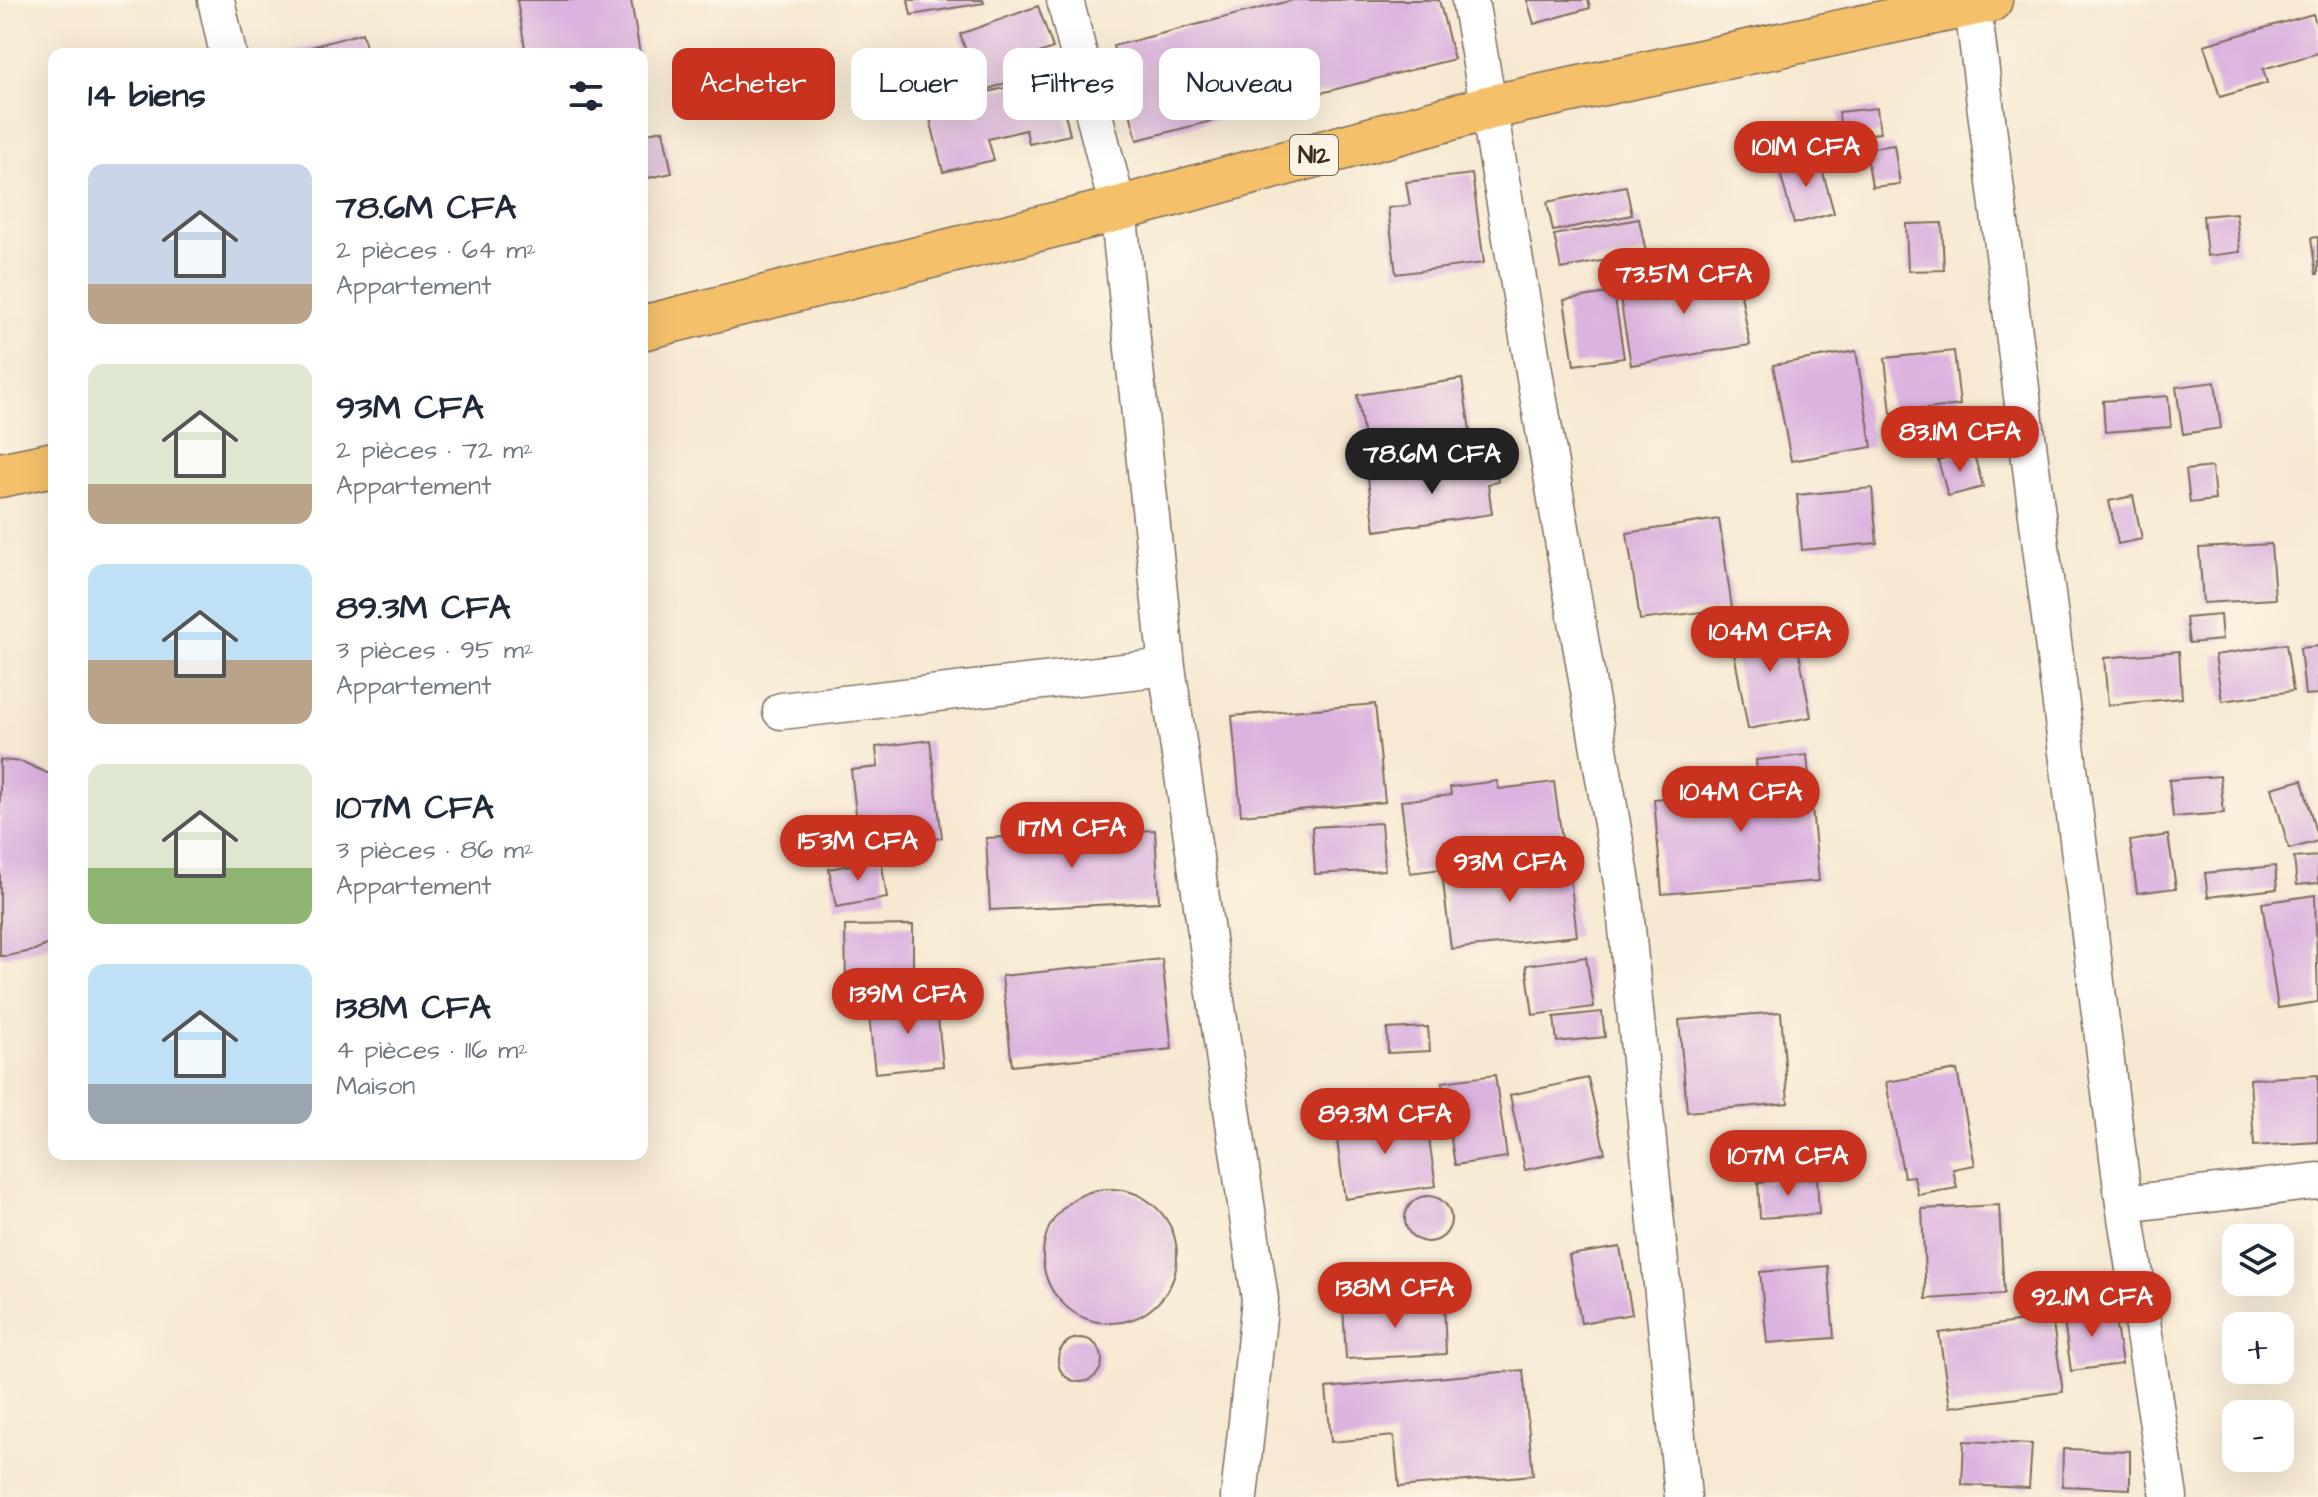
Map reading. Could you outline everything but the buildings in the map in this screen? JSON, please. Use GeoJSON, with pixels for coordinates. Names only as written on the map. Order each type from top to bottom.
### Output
{"type":"FeatureCollection","features":[{"type":"Feature","properties":{"kind":"main road","name":"N12"},"geometry":{"type":"LineString","coordinates":[[648,326],[1118,209],[1487,108],[1979,2]]}},
{"type":"Feature","properties":{"kind":"main road"},"geometry":{"type":"LineString","coordinates":[[0,475],[48,465]]}},
{"type":"Feature","properties":{"kind":"street"},"geometry":{"type":"LineString","coordinates":[[216,0],[227,48]]}},
{"type":"Feature","properties":{"kind":"street"},"geometry":{"type":"LineString","coordinates":[[1065,0],[1118,209],[1167,667],[1260,1299],[1239,1497]]}},
{"type":"Feature","properties":{"kind":"street"},"geometry":{"type":"LineString","coordinates":[[1470,0],[1623,888],[1683,1497]]}},
{"type":"Feature","properties":{"kind":"street"},"geometry":{"type":"LineString","coordinates":[[1979,2],[2124,1204],[2169,1497]]}},
{"type":"Feature","properties":{"kind":"street"},"geometry":{"type":"LineString","coordinates":[[781,711],[1167,667]]}},
{"type":"Feature","properties":{"kind":"street"},"geometry":{"type":"LineString","coordinates":[[2124,1204],[2318,1181]]}}]}
